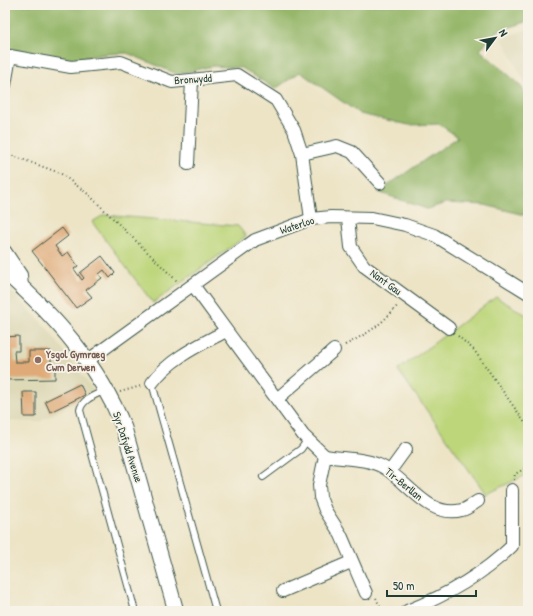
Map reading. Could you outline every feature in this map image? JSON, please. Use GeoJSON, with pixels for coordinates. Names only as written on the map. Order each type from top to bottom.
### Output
{"type":"FeatureCollection","features":[{"type":"Feature","properties":{"kind":"street","name":"Bronwydd"},"geometry":{"type":"LineString","coordinates":[[5,85],[10,56],[71,67],[121,62],[172,82],[237,75],[276,100],[294,130],[302,154],[311,219]]}},
{"type":"Feature","properties":{"kind":"street"},"geometry":{"type":"LineString","coordinates":[[188,164],[192,80]]}},
{"type":"Feature","properties":{"kind":"street"},"geometry":{"type":"LineString","coordinates":[[302,154],[337,146],[352,152],[380,183]]}},
{"type":"Feature","properties":{"kind":"street","name":"Waterloo"},"geometry":{"type":"LineString","coordinates":[[87,361],[255,240],[311,219],[331,217],[372,218],[405,225],[434,235],[528,293]]}},
{"type":"Feature","properties":{"kind":"street","name":"Nant Gau"},"geometry":{"type":"LineString","coordinates":[[348,218],[351,246],[364,266],[449,328]]}},
{"type":"Feature","properties":{"kind":"street"},"geometry":{"type":"LineString","coordinates":[[5,251],[21,275],[22,288]]}},
{"type":"Feature","properties":{"kind":"street","name":"Syr Dafydd Avenue"},"geometry":{"type":"LineString","coordinates":[[5,272],[50,314],[73,340],[108,394],[124,428],[176,611]]}},
{"type":"Feature","properties":{"kind":"street"},"geometry":{"type":"LineString","coordinates":[[189,288],[226,331],[276,399],[308,439],[325,456],[319,485],[320,497],[325,510],[341,535],[351,562],[366,594]]}},
{"type":"Feature","properties":{"kind":"street"},"geometry":{"type":"LineString","coordinates":[[152,382],[159,373],[188,351],[226,331]]}},
{"type":"Feature","properties":{"kind":"street"},"geometry":{"type":"LineString","coordinates":[[276,399],[334,350]]}},
{"type":"Feature","properties":{"kind":"street"},"geometry":{"type":"LineString","coordinates":[[390,471],[406,449]]}},
{"type":"Feature","properties":{"kind":"street","name":"Tir-Berllan"},"geometry":{"type":"LineString","coordinates":[[325,456],[369,462],[382,466],[390,471],[418,496],[437,509],[462,510],[478,501]]}},
{"type":"Feature","properties":{"kind":"street"},"geometry":{"type":"LineString","coordinates":[[407,611],[442,596],[455,588],[495,562],[512,546],[512,490]]}},
{"type":"Feature","properties":{"kind":"street"},"geometry":{"type":"LineString","coordinates":[[283,591],[351,562]]}},
{"type":"Feature","properties":{"kind":"lane"},"geometry":{"type":"LineString","coordinates":[[152,382],[216,611]]}},
{"type":"Feature","properties":{"kind":"lane"},"geometry":{"type":"LineString","coordinates":[[108,394],[85,401],[81,405],[80,410],[135,611]]}},
{"type":"Feature","properties":{"kind":"lane"},"geometry":{"type":"LineString","coordinates":[[263,476],[301,449],[308,439]]}},
{"type":"Feature","properties":{"kind":"path"},"geometry":{"type":"LineString","coordinates":[[5,153],[60,173],[88,194],[189,288]]}},
{"type":"Feature","properties":{"kind":"path"},"geometry":{"type":"LineString","coordinates":[[334,350],[373,331],[385,320],[405,296]]}},
{"type":"Feature","properties":{"kind":"path"},"geometry":{"type":"LineString","coordinates":[[449,328],[474,350],[528,427]]}},
{"type":"Feature","properties":{"kind":"path"},"geometry":{"type":"LineString","coordinates":[[108,394],[122,392],[152,382]]}},
{"type":"Feature","properties":{"kind":"path"},"geometry":{"type":"LineString","coordinates":[[512,490],[515,474],[528,467]]}},
{"type":"Feature","properties":{"kind":"shaded area"},"geometry":{"type":"Polygon","coordinates":[[[528,29],[528,88],[502,38],[528,29]]]}},
{"type":"Feature","properties":{"kind":"shaded area","name":"Ysgol Gymraeg Cwm Derwen"},"geometry":{"type":"Polygon","coordinates":[[[5,285],[46,327],[95,392],[39,422],[5,421],[5,285]]]}},
{"type":"Feature","properties":{"kind":"green space"},"geometry":{"type":"Polygon","coordinates":[[[5,5],[528,5],[528,21],[497,31],[480,50],[519,84],[528,97],[528,216],[485,205],[446,203],[427,209],[378,192],[458,137],[439,124],[409,125],[360,114],[300,72],[275,89],[242,68],[213,66],[177,74],[127,53],[106,54],[68,60],[5,48],[5,5]]]}},
{"type":"Feature","properties":{"kind":"green space"},"geometry":{"type":"Polygon","coordinates":[[[104,215],[238,226],[246,236],[153,303],[92,222],[104,215]]]}},
{"type":"Feature","properties":{"kind":"green space"},"geometry":{"type":"Polygon","coordinates":[[[496,297],[528,316],[528,474],[486,494],[398,370],[496,297]]]}},
{"type":"Feature","properties":{"kind":"building"},"geometry":{"type":"Polygon","coordinates":[[[62,228],[68,236],[55,246],[62,256],[68,252],[78,266],[74,269],[82,280],[84,278],[80,273],[102,256],[115,273],[110,278],[104,270],[99,274],[102,278],[86,290],[92,297],[76,308],[32,251],[62,228]]]}},
{"type":"Feature","properties":{"kind":"building"},"geometry":{"type":"Polygon","coordinates":[[[19,336],[19,351],[14,351],[15,362],[29,362],[29,351],[51,351],[51,366],[55,366],[55,379],[5,380],[5,337],[19,336]]]}},
{"type":"Feature","properties":{"kind":"building"},"geometry":{"type":"Polygon","coordinates":[[[80,384],[85,395],[50,412],[45,401],[80,384]]]}},
{"type":"Feature","properties":{"kind":"building"},"geometry":{"type":"Polygon","coordinates":[[[23,392],[36,392],[36,417],[24,417],[23,392]]]}},
{"type":"Feature","properties":{"kind":"place","name":"Ysgol Gymraeg Cwm Derwen"},"geometry":{"type":"Point","coordinates":[38,360]}}]}
